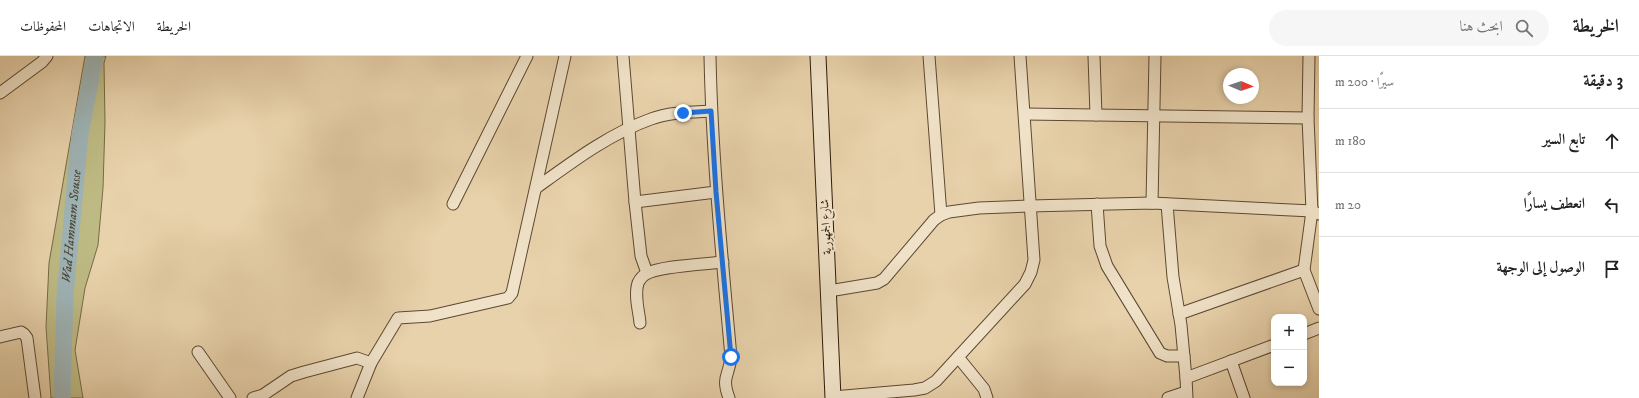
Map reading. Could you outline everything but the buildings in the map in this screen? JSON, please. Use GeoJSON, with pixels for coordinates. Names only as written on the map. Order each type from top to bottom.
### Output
{"type":"FeatureCollection","features":[{"type":"Feature","properties":{"kind":"main road","name":"شارع الجمهورية"},"geometry":{"type":"LineString","coordinates":[[818,56],[833,398]]}},
{"type":"Feature","properties":{"kind":"street"},"geometry":{"type":"LineString","coordinates":[[0,93],[42,62],[47,56]]}},
{"type":"Feature","properties":{"kind":"street"},"geometry":{"type":"LineString","coordinates":[[453,204],[527,56]]}},
{"type":"Feature","properties":{"kind":"street"},"geometry":{"type":"LineString","coordinates":[[357,398],[371,363],[398,318],[430,316],[510,297],[565,56]]}},
{"type":"Feature","properties":{"kind":"street"},"geometry":{"type":"LineString","coordinates":[[623,56],[635,202],[642,256],[647,273]]}},
{"type":"Feature","properties":{"kind":"street"},"geometry":{"type":"LineString","coordinates":[[710,56],[711,111],[716,192],[731,357],[724,381],[729,398]]}},
{"type":"Feature","properties":{"kind":"street"},"geometry":{"type":"LineString","coordinates":[[929,56],[940,215]]}},
{"type":"Feature","properties":{"kind":"street"},"geometry":{"type":"LineString","coordinates":[[833,398],[925,388],[936,381],[1025,284],[1031,272],[1034,260],[1020,56]]}},
{"type":"Feature","properties":{"kind":"street"},"geometry":{"type":"LineString","coordinates":[[1094,56],[1096,115]]}},
{"type":"Feature","properties":{"kind":"street"},"geometry":{"type":"LineString","coordinates":[[1152,203],[1155,56]]}},
{"type":"Feature","properties":{"kind":"street"},"geometry":{"type":"LineString","coordinates":[[1309,56],[1308,118],[1316,212],[1304,270],[1319,309]]}},
{"type":"Feature","properties":{"kind":"street"},"geometry":{"type":"LineString","coordinates":[[536,188],[580,156],[651,119],[677,114],[711,111]]}},
{"type":"Feature","properties":{"kind":"street"},"geometry":{"type":"LineString","coordinates":[[1024,114],[1308,118]]}},
{"type":"Feature","properties":{"kind":"street"},"geometry":{"type":"LineString","coordinates":[[635,202],[716,192]]}},
{"type":"Feature","properties":{"kind":"street"},"geometry":{"type":"LineString","coordinates":[[829,291],[877,283],[884,279],[940,215],[949,212],[979,208],[1152,203],[1316,212]]}},
{"type":"Feature","properties":{"kind":"street"},"geometry":{"type":"LineString","coordinates":[[1097,204],[1100,246],[1107,266],[1160,353],[1167,356],[1184,356]]}},
{"type":"Feature","properties":{"kind":"street"},"geometry":{"type":"LineString","coordinates":[[1166,204],[1172,271],[1179,314],[1186,378],[1186,395],[1168,398]]}},
{"type":"Feature","properties":{"kind":"street"},"geometry":{"type":"LineString","coordinates":[[640,323],[636,294],[638,283],[647,273],[674,267],[723,262]]}},
{"type":"Feature","properties":{"kind":"street"},"geometry":{"type":"LineString","coordinates":[[1179,314],[1304,270]]}},
{"type":"Feature","properties":{"kind":"street"},"geometry":{"type":"LineString","coordinates":[[1307,333],[1319,328]]}},
{"type":"Feature","properties":{"kind":"street"},"geometry":{"type":"LineString","coordinates":[[0,336],[21,332],[27,338],[35,398]]}},
{"type":"Feature","properties":{"kind":"street"},"geometry":{"type":"LineString","coordinates":[[1186,378],[1271,346]]}},
{"type":"Feature","properties":{"kind":"street"},"geometry":{"type":"LineString","coordinates":[[198,352],[230,398]]}},
{"type":"Feature","properties":{"kind":"street"},"geometry":{"type":"LineString","coordinates":[[958,357],[984,389],[987,398]]}},
{"type":"Feature","properties":{"kind":"street"},"geometry":{"type":"LineString","coordinates":[[253,398],[263,395],[291,376],[304,372],[356,358],[371,363]]}},
{"type":"Feature","properties":{"kind":"street"},"geometry":{"type":"LineString","coordinates":[[1231,361],[1244,398]]}},
{"type":"Feature","properties":{"kind":"shaded area"},"geometry":{"type":"Polygon","coordinates":[[[85,56],[106,56],[104,63],[105,122],[103,188],[98,245],[85,288],[75,350],[83,398],[51,398],[46,327],[49,263],[85,56]]]}},
{"type":"Feature","properties":{"kind":"waterway","name":"Wad Hammam Sousse"},"geometry":{"type":"LineString","coordinates":[[62,398],[65,295],[80,134],[95,56]]}},
{"type":"Feature","properties":{"kind":"route"},"geometry":{"type":"LineString","coordinates":[[683,113],[711,111],[716,192],[731,357]]}}]}
